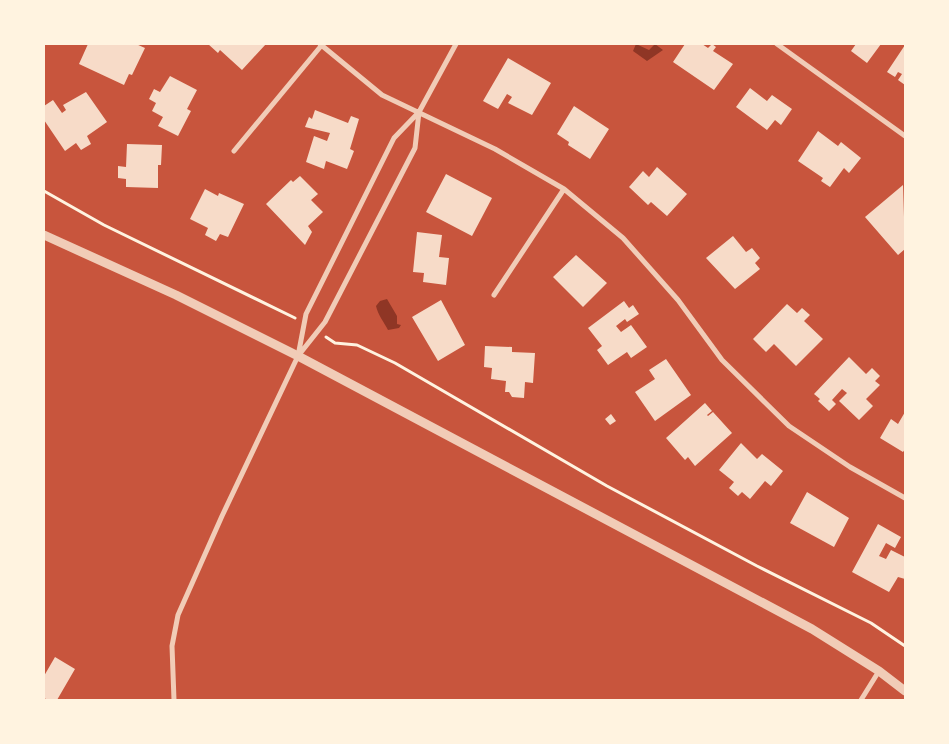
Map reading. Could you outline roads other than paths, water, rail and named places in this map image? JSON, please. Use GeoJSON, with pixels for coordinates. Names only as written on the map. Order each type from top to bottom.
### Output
{"type":"FeatureCollection","features":[{"type":"Feature","properties":{"kind":"street"},"geometry":{"type":"LineString","coordinates":[[298,356],[306,314],[394,138],[419,112],[456,44]]}},
{"type":"Feature","properties":{"kind":"street"},"geometry":{"type":"LineString","coordinates":[[776,44],[905,136]]}},
{"type":"Feature","properties":{"kind":"street"},"geometry":{"type":"LineString","coordinates":[[234,151],[320,45],[382,95],[495,150],[564,190],[623,238],[678,300],[722,360],[788,426],[850,468],[905,498]]}},
{"type":"Feature","properties":{"kind":"street"},"geometry":{"type":"LineString","coordinates":[[174,700],[172,646],[178,615],[222,516],[298,356],[325,322],[415,148],[419,112]]}},
{"type":"Feature","properties":{"kind":"street"},"geometry":{"type":"LineString","coordinates":[[494,295],[564,190]]}},
{"type":"Feature","properties":{"kind":"street"},"geometry":{"type":"LineString","coordinates":[[44,235],[176,295],[298,356],[812,629],[879,671],[905,691]]}},
{"type":"Feature","properties":{"kind":"street"},"geometry":{"type":"LineString","coordinates":[[861,700],[879,671]]}}]}
